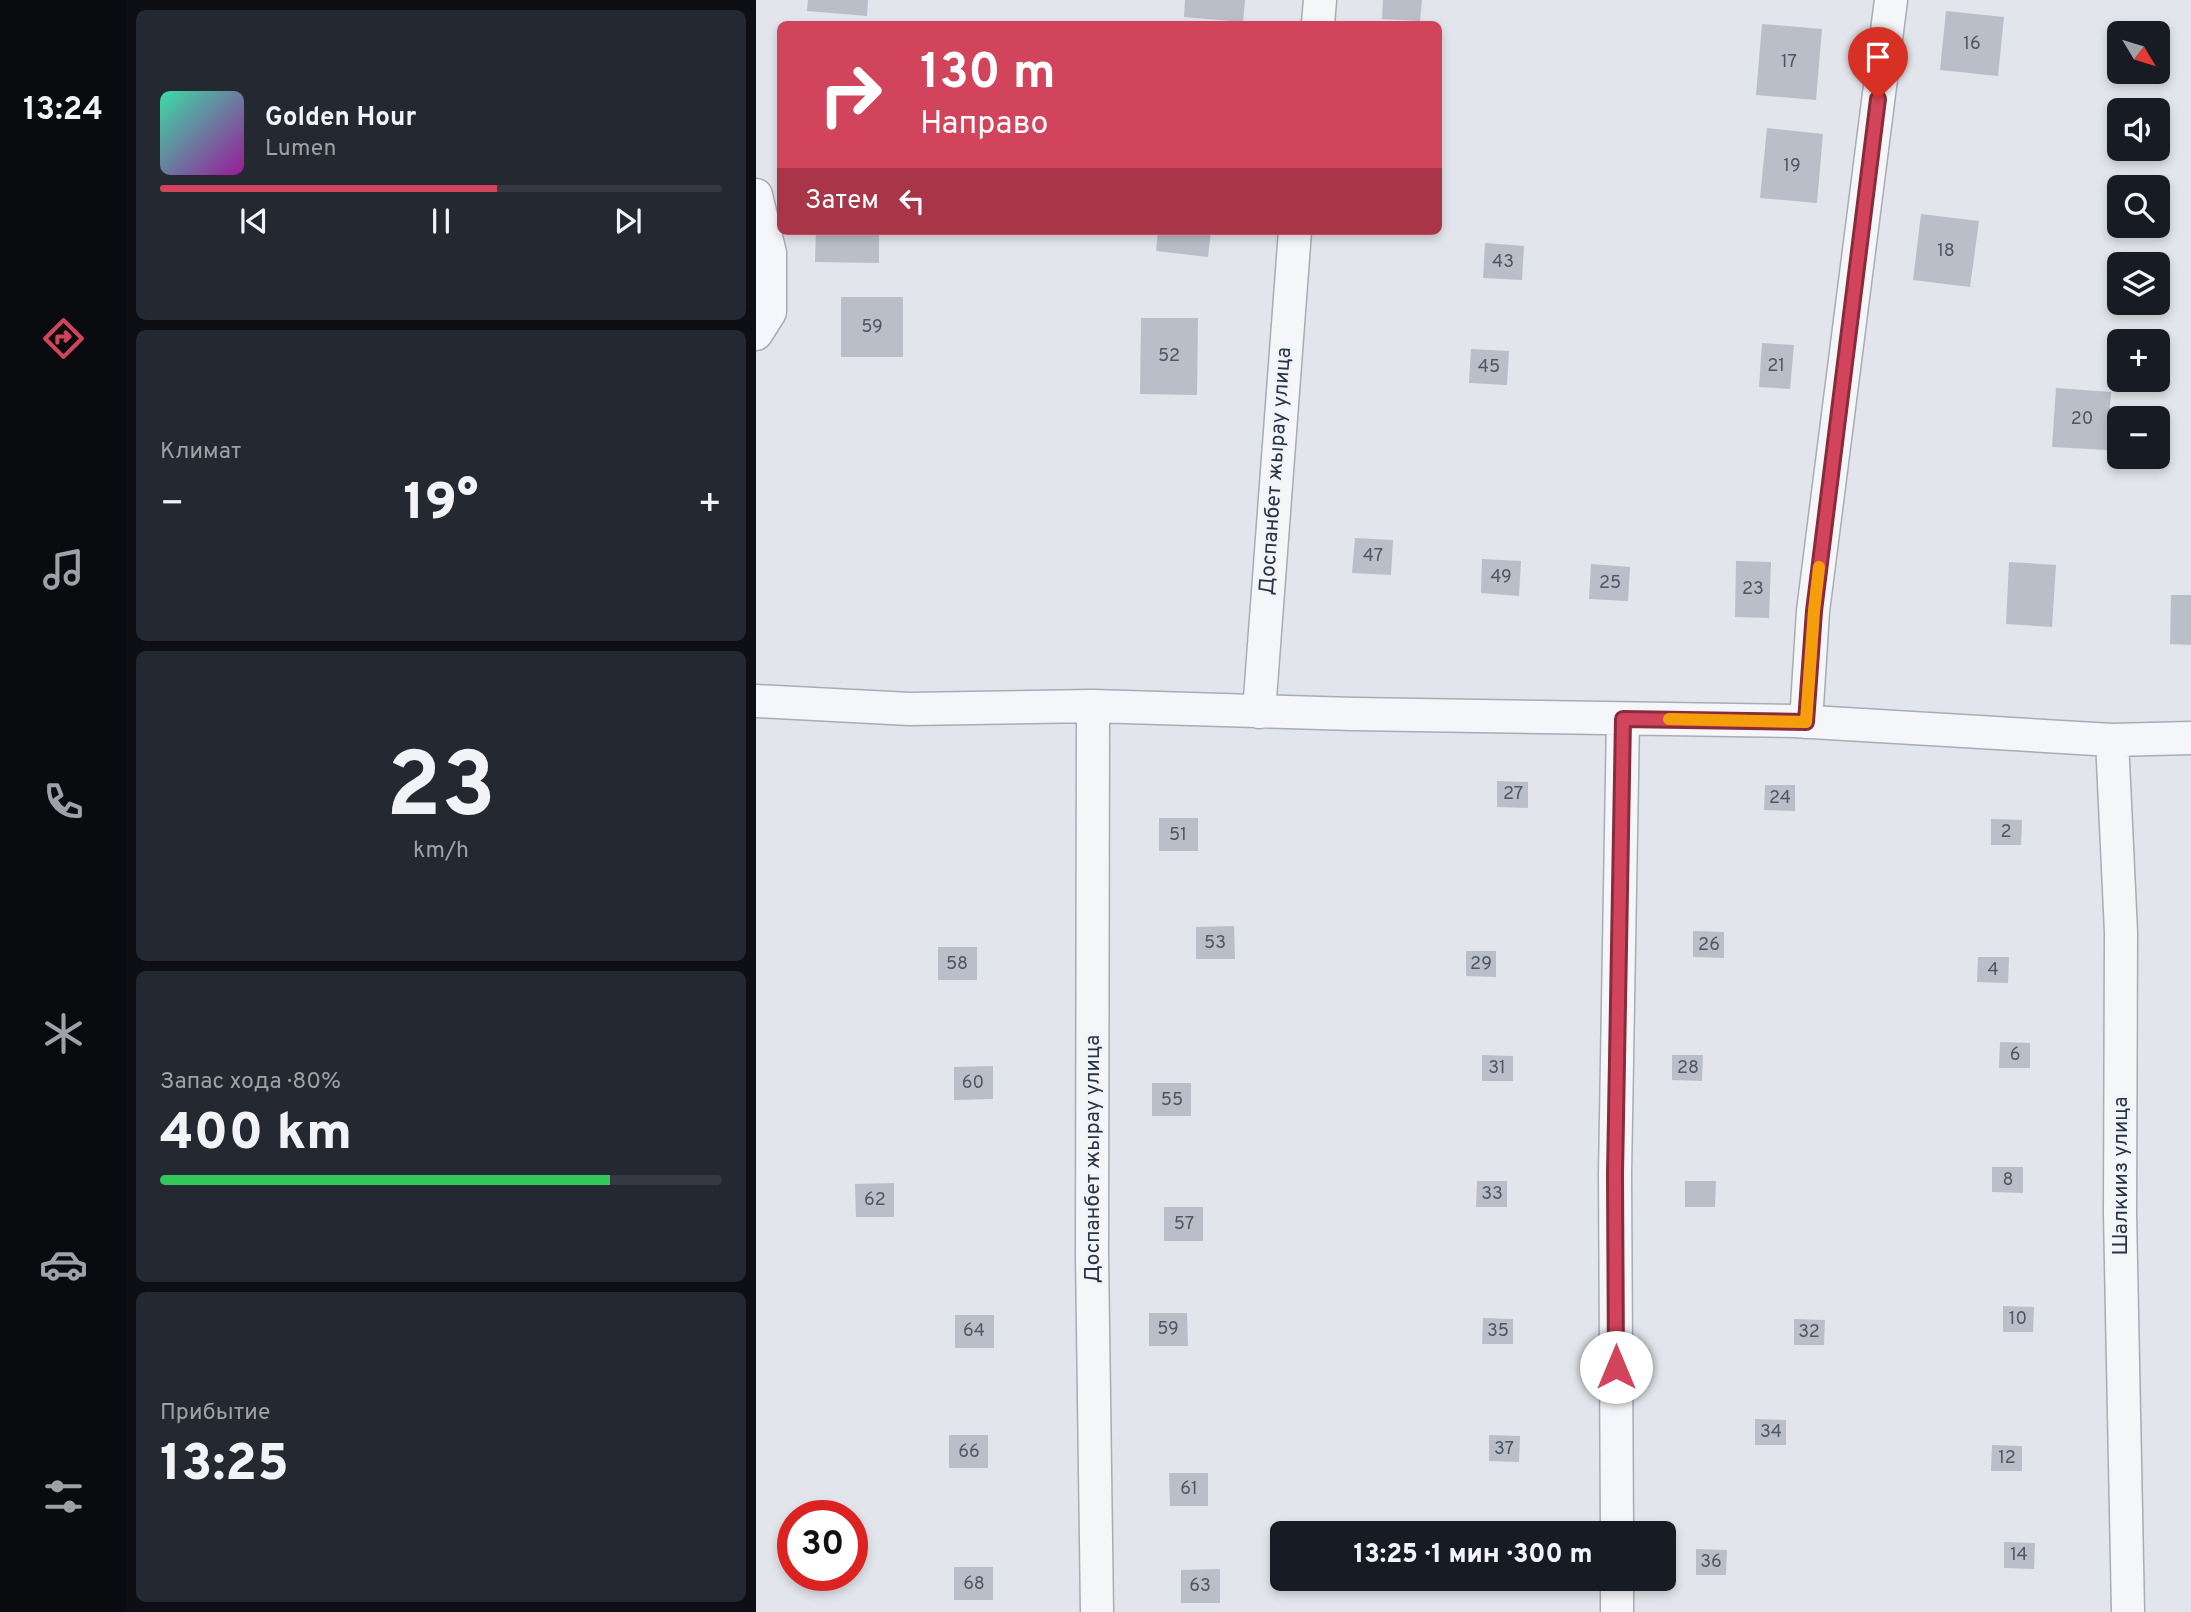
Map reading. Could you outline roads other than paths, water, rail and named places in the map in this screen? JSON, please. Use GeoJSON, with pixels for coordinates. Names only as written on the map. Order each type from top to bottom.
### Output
{"type":"FeatureCollection","features":[{"type":"Feature","properties":{"kind":"street"},"geometry":{"type":"LineString","coordinates":[[1318,21],[1320,0]]}},
{"type":"Feature","properties":{"kind":"street"},"geometry":{"type":"LineString","coordinates":[[1806,722],[1815,597],[1891,0]]}},
{"type":"Feature","properties":{"kind":"street"},"geometry":{"type":"LineString","coordinates":[[756,195],[770,253],[770,312],[756,334]]}},
{"type":"Feature","properties":{"kind":"street","name":"Доспанбет жырау улица"},"geometry":{"type":"LineString","coordinates":[[1259,712],[1295,235]]}},
{"type":"Feature","properties":{"kind":"street"},"geometry":{"type":"LineString","coordinates":[[756,701],[910,709],[1093,706],[1259,712],[1806,722],[2112,740],[2191,738]]}},
{"type":"Feature","properties":{"kind":"street","name":"Доспанбет жырау улица"},"geometry":{"type":"LineString","coordinates":[[1093,706],[1092,1255],[1097,1612]]}},
{"type":"Feature","properties":{"kind":"street"},"geometry":{"type":"LineString","coordinates":[[1617,1521],[1615,1174],[1623,719]]}},
{"type":"Feature","properties":{"kind":"street","name":"Шалкииз улица"},"geometry":{"type":"LineString","coordinates":[[2112,740],[2121,932],[2120,1213],[2128,1612]]}},
{"type":"Feature","properties":{"kind":"street"},"geometry":{"type":"LineString","coordinates":[[1617,1591],[1617,1612]]}}]}
